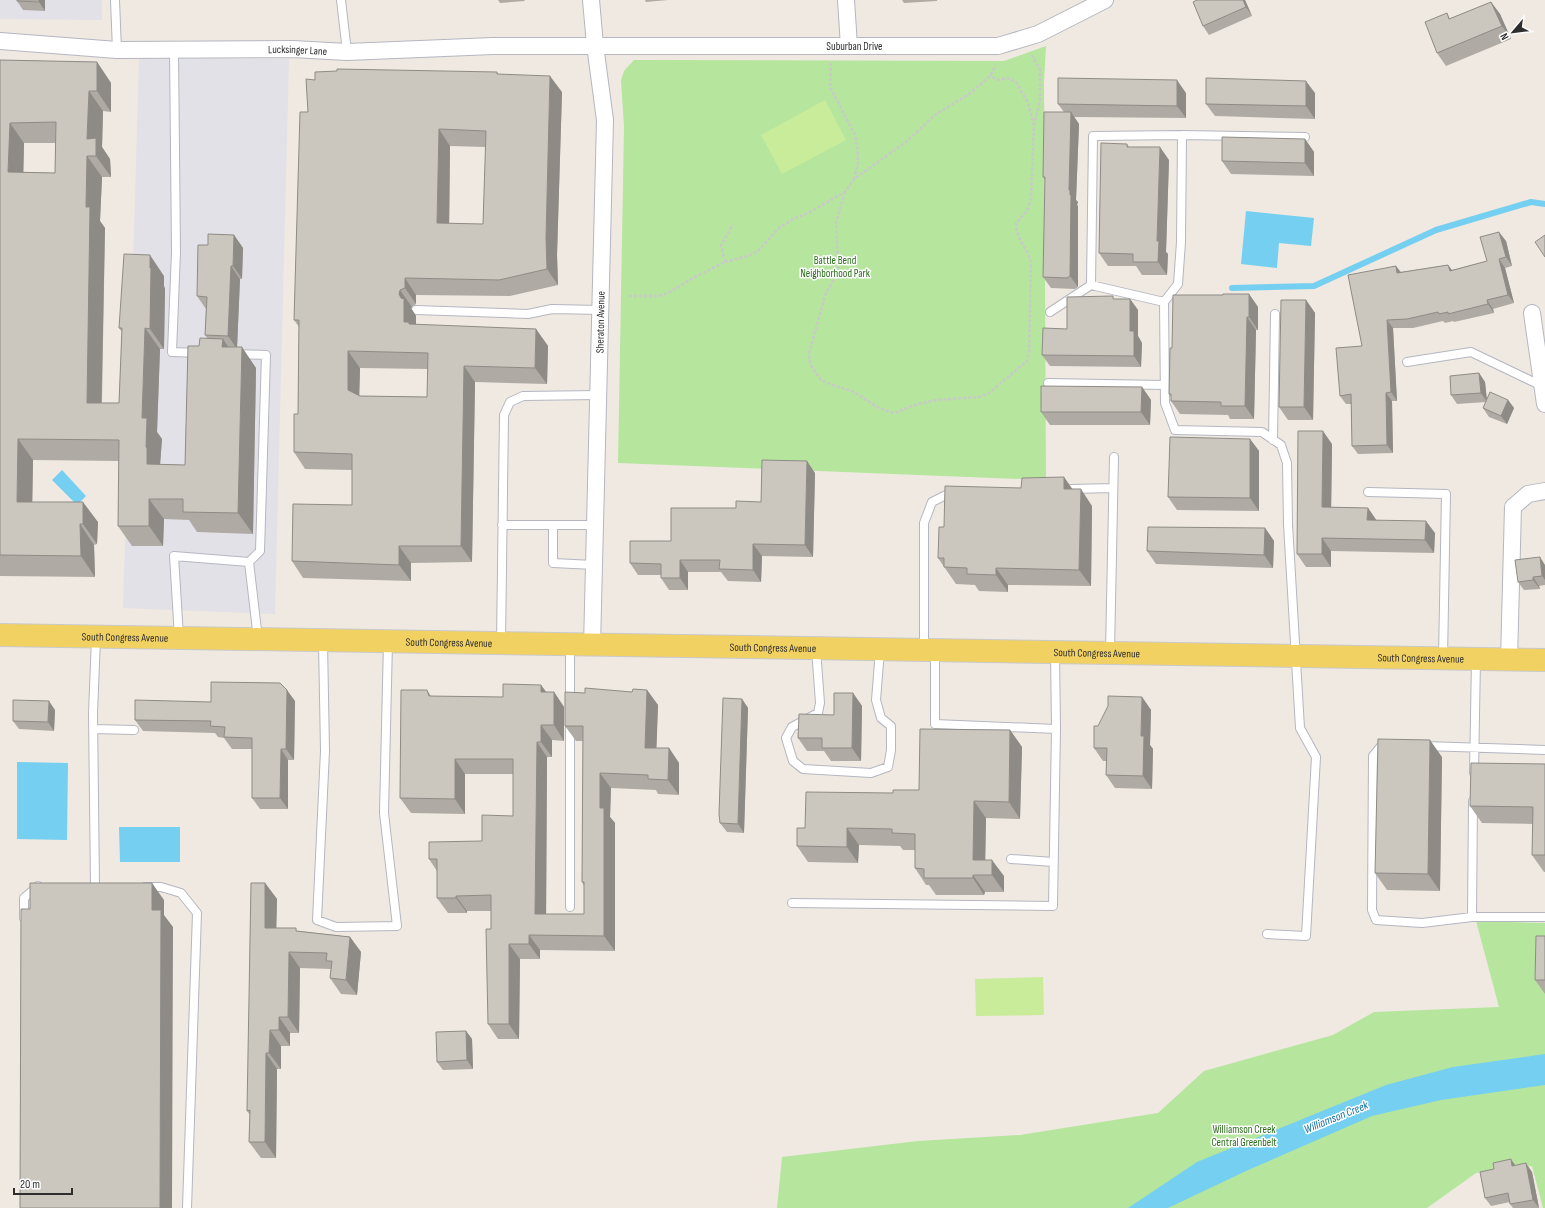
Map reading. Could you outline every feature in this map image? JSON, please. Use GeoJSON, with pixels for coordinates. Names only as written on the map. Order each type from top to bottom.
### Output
{"type":"FeatureCollection","features":[{"type":"Feature","properties":{"kind":"main road","name":"South Congress Avenue"},"geometry":{"type":"LineString","coordinates":[[0,635],[388,642],[422,641],[592,646],[816,648],[1545,660]]}},
{"type":"Feature","properties":{"kind":"street","name":"Sheraton Avenue"},"geometry":{"type":"LineString","coordinates":[[591,0],[595,45],[605,120],[592,646]]}},
{"type":"Feature","properties":{"kind":"street"},"geometry":{"type":"LineString","coordinates":[[846,0],[849,46]]}},
{"type":"Feature","properties":{"kind":"street","name":"Suburban Drive"},"geometry":{"type":"LineString","coordinates":[[595,45],[998,46],[1038,34],[1105,0]]}},
{"type":"Feature","properties":{"kind":"street","name":"Lucksinger Lane"},"geometry":{"type":"LineString","coordinates":[[0,40],[117,50],[293,49],[347,52],[493,46],[595,45]]}},
{"type":"Feature","properties":{"kind":"street"},"geometry":{"type":"LineString","coordinates":[[1532,313],[1545,404]]}},
{"type":"Feature","properties":{"kind":"street"},"geometry":{"type":"LineString","coordinates":[[1509,660],[1514,507],[1528,494],[1545,491]]}},
{"type":"Feature","properties":{"kind":"lane"},"geometry":{"type":"LineString","coordinates":[[115,0],[117,50]]}},
{"type":"Feature","properties":{"kind":"lane"},"geometry":{"type":"LineString","coordinates":[[341,0],[347,52]]}},
{"type":"Feature","properties":{"kind":"lane"},"geometry":{"type":"LineString","coordinates":[[174,50],[176,252],[172,352],[211,353]]}},
{"type":"Feature","properties":{"kind":"lane"},"geometry":{"type":"LineString","coordinates":[[1182,135],[1181,242],[1178,284],[1164,302],[1165,403],[1175,430],[1262,432],[1281,445],[1287,463],[1288,524],[1300,728],[1316,757],[1306,936],[1267,934]]}},
{"type":"Feature","properties":{"kind":"lane"},"geometry":{"type":"LineString","coordinates":[[1091,285],[1093,136],[1182,135],[1305,137]]}},
{"type":"Feature","properties":{"kind":"lane"},"geometry":{"type":"LineString","coordinates":[[1050,312],[1091,285],[1164,302]]}},
{"type":"Feature","properties":{"kind":"lane"},"geometry":{"type":"LineString","coordinates":[[416,310],[528,314],[552,309],[601,310]]}},
{"type":"Feature","properties":{"kind":"lane"},"geometry":{"type":"LineString","coordinates":[[1273,440],[1275,314]]}},
{"type":"Feature","properties":{"kind":"lane"},"geometry":{"type":"LineString","coordinates":[[1407,362],[1472,352],[1542,386]]}},
{"type":"Feature","properties":{"kind":"lane"},"geometry":{"type":"LineString","coordinates":[[179,638],[174,556],[249,562],[260,551],[266,355],[227,354]]}},
{"type":"Feature","properties":{"kind":"lane"},"geometry":{"type":"LineString","coordinates":[[1048,383],[1164,385]]}},
{"type":"Feature","properties":{"kind":"lane"},"geometry":{"type":"LineString","coordinates":[[501,644],[504,416],[510,402],[523,396],[599,395]]}},
{"type":"Feature","properties":{"kind":"lane"},"geometry":{"type":"LineString","coordinates":[[1110,653],[1114,457]]}},
{"type":"Feature","properties":{"kind":"lane"},"geometry":{"type":"LineString","coordinates":[[1065,489],[1113,488]]}},
{"type":"Feature","properties":{"kind":"lane"},"geometry":{"type":"LineString","coordinates":[[962,491],[954,491],[932,502],[924,523],[935,724],[1056,730]]}},
{"type":"Feature","properties":{"kind":"lane"},"geometry":{"type":"LineString","coordinates":[[1368,492],[1446,494],[1443,659]]}},
{"type":"Feature","properties":{"kind":"lane"},"geometry":{"type":"LineString","coordinates":[[502,525],[596,525]]}},
{"type":"Feature","properties":{"kind":"lane"},"geometry":{"type":"LineString","coordinates":[[553,525],[553,563],[594,565]]}},
{"type":"Feature","properties":{"kind":"lane"},"geometry":{"type":"LineString","coordinates":[[249,562],[258,640]]}},
{"type":"Feature","properties":{"kind":"lane"},"geometry":{"type":"LineString","coordinates":[[95,886],[93,729],[96,637]]}},
{"type":"Feature","properties":{"kind":"lane"},"geometry":{"type":"LineString","coordinates":[[323,641],[324,751],[317,920],[336,927],[397,926],[384,813],[388,642]]}},
{"type":"Feature","properties":{"kind":"lane"},"geometry":{"type":"LineString","coordinates":[[570,645],[570,907]]}},
{"type":"Feature","properties":{"kind":"lane"},"geometry":{"type":"LineString","coordinates":[[816,648],[820,703],[818,713],[792,727],[786,738],[793,761],[803,769],[871,773],[888,767],[890,750],[891,726],[881,718],[876,700],[880,649]]}},
{"type":"Feature","properties":{"kind":"lane"},"geometry":{"type":"LineString","coordinates":[[792,903],[1052,906],[1056,730],[1056,652]]}},
{"type":"Feature","properties":{"kind":"lane"},"geometry":{"type":"LineString","coordinates":[[1474,778],[1476,659]]}},
{"type":"Feature","properties":{"kind":"lane"},"geometry":{"type":"LineString","coordinates":[[93,729],[134,730]]}},
{"type":"Feature","properties":{"kind":"lane"},"geometry":{"type":"LineString","coordinates":[[1390,746],[1382,746],[1373,756],[1372,910],[1376,920],[1422,923],[1472,917],[1545,917]]}},
{"type":"Feature","properties":{"kind":"lane"},"geometry":{"type":"LineString","coordinates":[[1413,746],[1545,750]]}},
{"type":"Feature","properties":{"kind":"lane"},"geometry":{"type":"LineString","coordinates":[[1472,917],[1474,794]]}},
{"type":"Feature","properties":{"kind":"lane"},"geometry":{"type":"LineString","coordinates":[[1011,860],[1053,862]]}},
{"type":"Feature","properties":{"kind":"lane"},"geometry":{"type":"LineString","coordinates":[[24,927],[24,898],[37,886],[44,886]]}},
{"type":"Feature","properties":{"kind":"lane"},"geometry":{"type":"LineString","coordinates":[[139,887],[161,888],[181,893],[196,913],[188,1208]]}},
{"type":"Feature","properties":{"kind":"path"},"geometry":{"type":"LineString","coordinates":[[996,65],[990,76],[969,94],[936,115],[906,142],[854,179],[845,192],[836,222],[838,267],[834,279],[826,292],[809,353],[810,364],[821,380],[852,391],[888,412],[894,413],[936,400],[979,397],[990,393],[1027,361],[1029,354],[1031,262],[1029,252],[1019,238],[1016,223],[1028,210],[1031,199],[1034,126],[1040,101],[1040,70],[1032,54]]}},
{"type":"Feature","properties":{"kind":"path"},"geometry":{"type":"LineString","coordinates":[[831,63],[830,87],[855,135],[858,163],[854,179]]}},
{"type":"Feature","properties":{"kind":"path"},"geometry":{"type":"LineString","coordinates":[[990,76],[999,80],[1007,78],[1016,82],[1028,103],[1034,126]]}},
{"type":"Feature","properties":{"kind":"path"},"geometry":{"type":"LineString","coordinates":[[630,296],[659,296],[668,293],[693,278],[725,262],[748,256],[758,251],[780,227],[845,192]]}},
{"type":"Feature","properties":{"kind":"path"},"geometry":{"type":"LineString","coordinates":[[725,262],[721,245],[733,224]]}},
{"type":"Feature","properties":{"kind":"shaded area"},"geometry":{"type":"Polygon","coordinates":[[[0,0],[102,0],[102,20],[0,19],[0,0]]]}},
{"type":"Feature","properties":{"kind":"shaded area"},"geometry":{"type":"Polygon","coordinates":[[[139,58],[289,59],[275,614],[123,608],[139,58]]]}},
{"type":"Feature","properties":{"kind":"green space","name":"Battle Bend Neighborhood Park"},"geometry":{"type":"Polygon","coordinates":[[[1046,46],[1044,81],[1046,480],[618,463],[624,127],[621,80],[624,71],[634,60],[1004,61],[1046,46]]]}},
{"type":"Feature","properties":{"kind":"green space"},"geometry":{"type":"Polygon","coordinates":[[[825,100],[846,140],[782,174],[761,135],[825,100]]]}},
{"type":"Feature","properties":{"kind":"green space","name":"Williamson Creek Central Greenbelt"},"geometry":{"type":"Polygon","coordinates":[[[1476,921],[1545,923],[1545,1208],[1543,1208],[1532,1166],[1476,1173],[1427,1208],[777,1208],[782,1157],[918,1141],[1020,1135],[1158,1113],[1204,1071],[1333,1035],[1374,1012],[1499,1007],[1476,921]]]}},
{"type":"Feature","properties":{"kind":"green space"},"geometry":{"type":"Polygon","coordinates":[[[1043,977],[1044,1015],[976,1016],[975,979],[1043,977]]]}},
{"type":"Feature","properties":{"kind":"water"},"geometry":{"type":"Polygon","coordinates":[[[1246,211],[1314,218],[1311,246],[1279,243],[1277,268],[1241,264],[1246,211]]]}},
{"type":"Feature","properties":{"kind":"water"},"geometry":{"type":"Polygon","coordinates":[[[62,470],[86,496],[77,505],[52,480],[62,470]]]}},
{"type":"Feature","properties":{"kind":"water"},"geometry":{"type":"Polygon","coordinates":[[[17,762],[68,763],[67,840],[17,839],[17,762]]]}},
{"type":"Feature","properties":{"kind":"water"},"geometry":{"type":"Polygon","coordinates":[[[119,827],[180,827],[180,862],[120,862],[119,827]]]}},
{"type":"Feature","properties":{"kind":"water","name":"Williamson Creek"},"geometry":{"type":"Polygon","coordinates":[[[1545,1054],[1545,1085],[1441,1100],[1372,1116],[1246,1171],[1168,1208],[1128,1208],[1197,1162],[1386,1085],[1453,1067],[1545,1054]]]}},
{"type":"Feature","properties":{"kind":"building"},"geometry":{"type":"Polygon","coordinates":[[[39,0],[39,2],[17,1],[39,0]]]}},
{"type":"Feature","properties":{"kind":"building"},"geometry":{"type":"Polygon","coordinates":[[[1197,0],[1243,0],[1246,7],[1203,26],[1193,2],[1197,0]]]}},
{"type":"Feature","properties":{"kind":"building"},"geometry":{"type":"Polygon","coordinates":[[[1491,2],[1502,26],[1437,53],[1425,22],[1447,13],[1449,19],[1491,2]]]}},
{"type":"Feature","properties":{"kind":"building"},"geometry":{"type":"Polygon","coordinates":[[[0,60],[97,62],[97,91],[89,91],[87,139],[96,138],[96,156],[87,156],[86,207],[90,207],[87,403],[119,403],[122,328],[119,328],[124,254],[150,255],[150,329],[145,328],[142,418],[147,418],[147,464],[185,465],[188,346],[199,346],[200,338],[223,339],[222,347],[242,347],[238,513],[183,512],[183,499],[149,499],[149,526],[118,526],[119,440],[18,439],[17,502],[83,502],[83,524],[80,524],[81,556],[0,555],[0,60]],[[56,122],[10,123],[8,172],[55,173],[56,122]]]}},
{"type":"Feature","properties":{"kind":"building"},"geometry":{"type":"Polygon","coordinates":[[[337,69],[497,72],[497,74],[550,76],[546,238],[547,269],[499,280],[405,278],[405,288],[400,290],[399,294],[401,298],[404,299],[404,322],[409,322],[409,324],[536,329],[535,368],[464,366],[461,546],[399,546],[399,565],[292,561],[293,504],[352,505],[352,454],[294,452],[294,414],[298,414],[299,320],[294,320],[300,112],[308,112],[306,79],[315,80],[315,72],[337,71],[337,69]],[[439,129],[437,223],[483,224],[486,131],[439,129]],[[348,351],[348,390],[360,396],[427,397],[428,353],[348,351]]]}},
{"type":"Feature","properties":{"kind":"building"},"geometry":{"type":"Polygon","coordinates":[[[1058,78],[1177,80],[1177,106],[1058,104],[1058,78]]]}},
{"type":"Feature","properties":{"kind":"building"},"geometry":{"type":"Polygon","coordinates":[[[1206,78],[1306,81],[1306,106],[1206,104],[1206,78]]]}},
{"type":"Feature","properties":{"kind":"building"},"geometry":{"type":"Polygon","coordinates":[[[1044,112],[1071,112],[1069,190],[1071,195],[1070,276],[1067,278],[1043,277],[1045,177],[1043,177],[1044,112]]]}},
{"type":"Feature","properties":{"kind":"building"},"geometry":{"type":"Polygon","coordinates":[[[1222,137],[1305,139],[1305,163],[1222,161],[1222,137]]]}},
{"type":"Feature","properties":{"kind":"building"},"geometry":{"type":"Polygon","coordinates":[[[1101,143],[1127,144],[1127,147],[1160,147],[1157,241],[1159,241],[1158,262],[1133,262],[1133,254],[1099,253],[1101,143]]]}},
{"type":"Feature","properties":{"kind":"building"},"geometry":{"type":"Polygon","coordinates":[[[1499,232],[1506,257],[1499,259],[1508,295],[1487,300],[1488,304],[1448,314],[1448,312],[1439,314],[1438,312],[1407,319],[1387,320],[1391,392],[1386,393],[1387,445],[1352,446],[1351,394],[1340,396],[1336,348],[1362,346],[1348,275],[1396,266],[1397,273],[1448,265],[1450,271],[1487,261],[1480,237],[1499,232]]]}},
{"type":"Feature","properties":{"kind":"building"},"geometry":{"type":"Polygon","coordinates":[[[208,234],[234,235],[228,336],[205,335],[207,297],[197,296],[198,245],[208,245],[208,234]]]}},
{"type":"Feature","properties":{"kind":"building"},"geometry":{"type":"Polygon","coordinates":[[[1545,235],[1545,257],[1535,242],[1545,235]]]}},
{"type":"Feature","properties":{"kind":"building"},"geometry":{"type":"Polygon","coordinates":[[[1249,294],[1245,406],[1221,406],[1221,402],[1171,401],[1171,394],[1169,394],[1173,295],[1249,294]]]}},
{"type":"Feature","properties":{"kind":"building"},"geometry":{"type":"Polygon","coordinates":[[[1113,296],[1113,299],[1130,299],[1130,331],[1134,331],[1134,356],[1042,355],[1043,328],[1067,329],[1067,297],[1113,296]]]}},
{"type":"Feature","properties":{"kind":"building"},"geometry":{"type":"Polygon","coordinates":[[[1281,300],[1306,300],[1304,407],[1279,407],[1281,300]]]}},
{"type":"Feature","properties":{"kind":"building"},"geometry":{"type":"Polygon","coordinates":[[[1479,373],[1481,393],[1451,395],[1450,376],[1479,373]]]}},
{"type":"Feature","properties":{"kind":"building"},"geometry":{"type":"Polygon","coordinates":[[[1041,386],[1142,387],[1141,412],[1041,412],[1041,386]]]}},
{"type":"Feature","properties":{"kind":"building"},"geometry":{"type":"Polygon","coordinates":[[[1490,392],[1508,400],[1501,416],[1483,408],[1490,392]]]}},
{"type":"Feature","properties":{"kind":"building"},"geometry":{"type":"Polygon","coordinates":[[[1298,431],[1323,431],[1322,507],[1368,508],[1367,520],[1426,521],[1425,540],[1322,538],[1322,554],[1297,554],[1298,431]]]}},
{"type":"Feature","properties":{"kind":"building"},"geometry":{"type":"Polygon","coordinates":[[[1170,437],[1250,439],[1250,498],[1168,497],[1170,437]]]}},
{"type":"Feature","properties":{"kind":"building"},"geometry":{"type":"Polygon","coordinates":[[[762,460],[807,461],[805,545],[753,544],[753,570],[719,569],[720,560],[680,560],[680,578],[661,578],[661,564],[630,563],[630,541],[671,541],[671,508],[736,508],[736,501],[761,502],[762,460]]]}},
{"type":"Feature","properties":{"kind":"building"},"geometry":{"type":"Polygon","coordinates":[[[1064,477],[1064,489],[1081,489],[1079,570],[996,568],[996,575],[967,574],[967,568],[944,567],[944,558],[938,558],[939,527],[944,527],[945,486],[1021,488],[1022,478],[1064,477]]]}},
{"type":"Feature","properties":{"kind":"building"},"geometry":{"type":"Polygon","coordinates":[[[1148,527],[1265,528],[1264,555],[1147,551],[1148,527]]]}},
{"type":"Feature","properties":{"kind":"building"},"geometry":{"type":"Polygon","coordinates":[[[1540,557],[1542,576],[1533,577],[1533,580],[1518,582],[1515,560],[1540,557]]]}},
{"type":"Feature","properties":{"kind":"building"},"geometry":{"type":"Polygon","coordinates":[[[211,682],[280,683],[287,690],[286,749],[281,749],[280,798],[252,798],[252,738],[224,737],[225,727],[210,726],[211,721],[135,720],[135,700],[211,702],[211,682]]]}},
{"type":"Feature","properties":{"kind":"building"},"geometry":{"type":"Polygon","coordinates":[[[503,684],[541,685],[541,692],[554,692],[554,725],[541,725],[541,742],[537,742],[535,914],[584,914],[584,882],[582,882],[583,726],[565,726],[565,692],[585,693],[585,688],[632,692],[633,689],[647,690],[645,748],[669,748],[668,780],[648,779],[648,775],[600,773],[600,808],[604,808],[604,936],[529,935],[529,944],[509,944],[509,1024],[488,1024],[486,929],[491,929],[491,895],[437,898],[437,859],[429,859],[429,842],[482,841],[482,815],[513,816],[513,759],[455,759],[455,799],[400,798],[401,690],[427,690],[429,696],[503,697],[503,684]]]}},
{"type":"Feature","properties":{"kind":"building"},"geometry":{"type":"Polygon","coordinates":[[[834,693],[853,693],[852,748],[822,748],[822,738],[798,738],[799,714],[834,715],[834,693]]]}},
{"type":"Feature","properties":{"kind":"building"},"geometry":{"type":"Polygon","coordinates":[[[1108,696],[1142,697],[1141,736],[1144,736],[1143,776],[1106,775],[1107,748],[1094,748],[1094,726],[1098,726],[1108,706],[1108,696]]]}},
{"type":"Feature","properties":{"kind":"building"},"geometry":{"type":"Polygon","coordinates":[[[723,698],[742,699],[738,824],[720,823],[719,814],[723,698]]]}},
{"type":"Feature","properties":{"kind":"building"},"geometry":{"type":"Polygon","coordinates":[[[13,700],[49,701],[48,722],[13,721],[13,700]]]}},
{"type":"Feature","properties":{"kind":"building"},"geometry":{"type":"Polygon","coordinates":[[[920,729],[1010,730],[1009,802],[974,801],[973,860],[992,860],[992,875],[973,875],[973,878],[924,878],[924,869],[915,868],[915,834],[892,833],[892,829],[847,828],[847,847],[797,846],[797,828],[805,828],[806,792],[893,793],[893,790],[919,790],[920,729]]]}},
{"type":"Feature","properties":{"kind":"building"},"geometry":{"type":"Polygon","coordinates":[[[1378,739],[1430,740],[1428,874],[1375,873],[1378,739]]]}},
{"type":"Feature","properties":{"kind":"building"},"geometry":{"type":"Polygon","coordinates":[[[1471,763],[1545,764],[1545,855],[1532,855],[1533,807],[1470,806],[1471,763]]]}},
{"type":"Feature","properties":{"kind":"building"},"geometry":{"type":"Polygon","coordinates":[[[30,883],[152,883],[152,910],[161,910],[160,1208],[20,1208],[21,909],[30,909],[30,883]]]}},
{"type":"Feature","properties":{"kind":"building"},"geometry":{"type":"Polygon","coordinates":[[[251,883],[265,883],[265,928],[296,928],[296,931],[350,937],[346,980],[330,978],[332,961],[326,961],[327,953],[289,952],[288,1017],[279,1017],[279,1030],[270,1030],[269,1053],[266,1053],[265,1142],[249,1142],[250,1110],[247,1111],[251,883]]]}},
{"type":"Feature","properties":{"kind":"building"},"geometry":{"type":"Polygon","coordinates":[[[1536,936],[1545,936],[1545,980],[1535,980],[1536,936]]]}},
{"type":"Feature","properties":{"kind":"building"},"geometry":{"type":"Polygon","coordinates":[[[466,1031],[467,1060],[437,1062],[436,1032],[466,1031]]]}},
{"type":"Feature","properties":{"kind":"building"},"geometry":{"type":"Polygon","coordinates":[[[1511,1159],[1512,1166],[1526,1163],[1533,1200],[1510,1204],[1508,1193],[1485,1198],[1480,1172],[1494,1169],[1493,1163],[1511,1159]]]}},
{"type":"Feature","properties":{"kind":"waterway"},"geometry":{"type":"LineString","coordinates":[[1232,288],[1314,286],[1436,230],[1531,202],[1545,204]]}}]}
